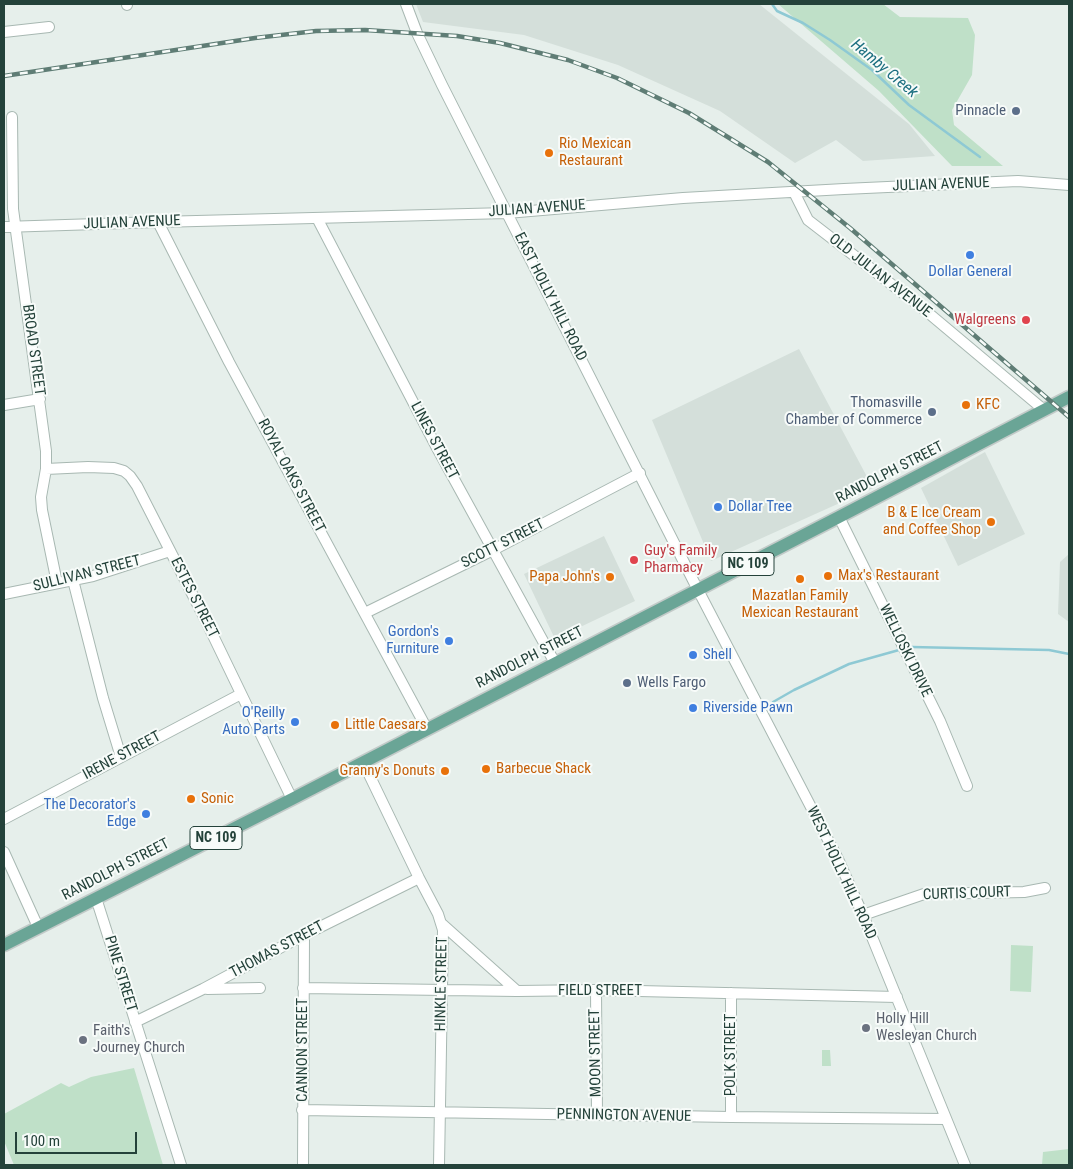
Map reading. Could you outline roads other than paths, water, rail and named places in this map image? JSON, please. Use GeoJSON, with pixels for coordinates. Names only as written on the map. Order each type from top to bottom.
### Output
{"type":"FeatureCollection","features":[{"type":"Feature","properties":{"kind":"main road","name":"RANDOLPH STREET"},"geometry":{"type":"LineString","coordinates":[[4,945],[839,518],[1069,397]]}},
{"type":"Feature","properties":{"kind":"street","name":"EAST HOLLY HILL ROAD"},"geometry":{"type":"LineString","coordinates":[[406,4],[417,33],[442,85],[698,590]]}},
{"type":"Feature","properties":{"kind":"street"},"geometry":{"type":"LineString","coordinates":[[4,32],[49,27]]}},
{"type":"Feature","properties":{"kind":"street","name":"BROAD STREET"},"geometry":{"type":"LineString","coordinates":[[12,116],[13,209],[40,399],[46,469],[42,485],[42,510],[57,583]]}},
{"type":"Feature","properties":{"kind":"street","name":"JULIAN AVENUE"},"geometry":{"type":"LineString","coordinates":[[4,227],[507,213],[683,198],[1018,181],[1069,185]]}},
{"type":"Feature","properties":{"kind":"street","name":"OLD JULIAN AVENUE"},"geometry":{"type":"LineString","coordinates":[[794,192],[808,220],[926,311],[1044,410]]}},
{"type":"Feature","properties":{"kind":"street","name":"LINES STREET"},"geometry":{"type":"LineString","coordinates":[[317,218],[437,448],[554,663]]}},
{"type":"Feature","properties":{"kind":"street","name":"ROYAL OAKS STREET"},"geometry":{"type":"LineString","coordinates":[[158,222],[228,362],[366,613],[426,729]]}},
{"type":"Feature","properties":{"kind":"street"},"geometry":{"type":"LineString","coordinates":[[4,405],[40,399]]}},
{"type":"Feature","properties":{"kind":"street","name":"ESTES STREET"},"geometry":{"type":"LineString","coordinates":[[46,469],[114,468],[124,471],[130,476],[137,486],[226,662],[292,799]]}},
{"type":"Feature","properties":{"kind":"street","name":"SCOTT STREET"},"geometry":{"type":"LineString","coordinates":[[366,613],[493,550],[640,473]]}},
{"type":"Feature","properties":{"kind":"street","name":"WELLOSKI DRIVE"},"geometry":{"type":"LineString","coordinates":[[839,518],[940,721],[967,786]]}},
{"type":"Feature","properties":{"kind":"street","name":"SULLIVAN STREET"},"geometry":{"type":"LineString","coordinates":[[4,594],[92,576],[170,551]]}},
{"type":"Feature","properties":{"kind":"street"},"geometry":{"type":"LineString","coordinates":[[73,580],[103,698],[121,757]]}},
{"type":"Feature","properties":{"kind":"street","name":"WEST HOLLY HILL ROAD"},"geometry":{"type":"LineString","coordinates":[[698,590],[838,859],[863,915],[965,1165]]}},
{"type":"Feature","properties":{"kind":"street","name":"IRENE STREET"},"geometry":{"type":"LineString","coordinates":[[4,819],[241,694]]}},
{"type":"Feature","properties":{"kind":"street","name":"HINKLE STREET"},"geometry":{"type":"LineString","coordinates":[[363,762],[442,924],[444,937],[439,1165]]}},
{"type":"Feature","properties":{"kind":"street"},"geometry":{"type":"LineString","coordinates":[[4,852],[38,927]]}},
{"type":"Feature","properties":{"kind":"street","name":"THOMAS STREET"},"geometry":{"type":"LineString","coordinates":[[135,1022],[418,878]]}},
{"type":"Feature","properties":{"kind":"street","name":"CURTIS COURT"},"geometry":{"type":"LineString","coordinates":[[863,915],[924,894],[1024,892],[1045,888]]}},
{"type":"Feature","properties":{"kind":"street","name":"PINE STREET"},"geometry":{"type":"LineString","coordinates":[[96,898],[180,1165]]}},
{"type":"Feature","properties":{"kind":"street"},"geometry":{"type":"LineString","coordinates":[[442,924],[517,991]]}},
{"type":"Feature","properties":{"kind":"street","name":"CANNON STREET"},"geometry":{"type":"LineString","coordinates":[[303,1165],[304,935]]}},
{"type":"Feature","properties":{"kind":"street"},"geometry":{"type":"LineString","coordinates":[[203,989],[260,988]]}},
{"type":"Feature","properties":{"kind":"street","name":"FIELD STREET"},"geometry":{"type":"LineString","coordinates":[[303,988],[517,991],[596,990],[896,997]]}},
{"type":"Feature","properties":{"kind":"street","name":"MOON STREET"},"geometry":{"type":"LineString","coordinates":[[596,990],[597,1115]]}},
{"type":"Feature","properties":{"kind":"street","name":"POLK STREET"},"geometry":{"type":"LineString","coordinates":[[731,993],[731,1117]]}},
{"type":"Feature","properties":{"kind":"street","name":"PENNINGTON AVENUE"},"geometry":{"type":"LineString","coordinates":[[302,1110],[946,1119]]}},
{"type":"Feature","properties":{"kind":"waterway","name":"Hamby Creek"},"geometry":{"type":"LineString","coordinates":[[772,4],[777,11],[803,23],[872,70],[909,105],[980,157]]}},
{"type":"Feature","properties":{"kind":"waterway"},"geometry":{"type":"LineString","coordinates":[[912,647],[1049,650],[1069,654]]}},
{"type":"Feature","properties":{"kind":"waterway"},"geometry":{"type":"LineString","coordinates":[[773,702],[849,664],[899,650]]}},
{"type":"Feature","properties":{"kind":"railway"},"geometry":{"type":"LineString","coordinates":[[4,76],[255,38],[316,31],[365,30],[457,36],[500,43],[568,60],[617,78],[689,113],[768,162],[850,228],[1069,417]]}},
{"type":"Feature","properties":{"kind":"place","name":"Pinnacle"},"geometry":{"type":"Point","coordinates":[1016,111]}},
{"type":"Feature","properties":{"kind":"place","name":"Rio Mexican Restaurant"},"geometry":{"type":"Point","coordinates":[549,153]}},
{"type":"Feature","properties":{"kind":"place","name":"Dollar General"},"geometry":{"type":"Point","coordinates":[970,255]}},
{"type":"Feature","properties":{"kind":"place","name":"Walgreens"},"geometry":{"type":"Point","coordinates":[1026,320]}},
{"type":"Feature","properties":{"kind":"place","name":"KFC"},"geometry":{"type":"Point","coordinates":[966,405]}},
{"type":"Feature","properties":{"kind":"place","name":"Thomasville Chamber of Commerce"},"geometry":{"type":"Point","coordinates":[932,412]}},
{"type":"Feature","properties":{"kind":"place","name":"Dollar Tree"},"geometry":{"type":"Point","coordinates":[718,507]}},
{"type":"Feature","properties":{"kind":"place","name":"B & E Ice Cream and Coffee Shop"},"geometry":{"type":"Point","coordinates":[991,522]}},
{"type":"Feature","properties":{"kind":"place","name":"Guy's Family Pharmacy"},"geometry":{"type":"Point","coordinates":[634,560]}},
{"type":"Feature","properties":{"kind":"place","name":"Max's Restaurant"},"geometry":{"type":"Point","coordinates":[828,576]}},
{"type":"Feature","properties":{"kind":"place","name":"Papa John's"},"geometry":{"type":"Point","coordinates":[610,577]}},
{"type":"Feature","properties":{"kind":"place","name":"Mazatlan Family Mexican Restaurant"},"geometry":{"type":"Point","coordinates":[800,579]}},
{"type":"Feature","properties":{"kind":"place","name":"Gordon's Furniture"},"geometry":{"type":"Point","coordinates":[449,641]}},
{"type":"Feature","properties":{"kind":"place","name":"Shell"},"geometry":{"type":"Point","coordinates":[693,655]}},
{"type":"Feature","properties":{"kind":"place","name":"Wells Fargo"},"geometry":{"type":"Point","coordinates":[627,683]}},
{"type":"Feature","properties":{"kind":"place","name":"Riverside Pawn"},"geometry":{"type":"Point","coordinates":[693,708]}},
{"type":"Feature","properties":{"kind":"place","name":"O'Reilly Auto Parts"},"geometry":{"type":"Point","coordinates":[295,722]}},
{"type":"Feature","properties":{"kind":"place","name":"Little Caesars"},"geometry":{"type":"Point","coordinates":[335,725]}},
{"type":"Feature","properties":{"kind":"place","name":"Barbecue Shack"},"geometry":{"type":"Point","coordinates":[486,769]}},
{"type":"Feature","properties":{"kind":"place","name":"Granny's Donuts"},"geometry":{"type":"Point","coordinates":[445,771]}},
{"type":"Feature","properties":{"kind":"place","name":"Sonic"},"geometry":{"type":"Point","coordinates":[191,799]}},
{"type":"Feature","properties":{"kind":"place","name":"The Decorator's Edge"},"geometry":{"type":"Point","coordinates":[146,814]}},
{"type":"Feature","properties":{"kind":"place","name":"Holly Hill Wesleyan Church"},"geometry":{"type":"Point","coordinates":[866,1028]}},
{"type":"Feature","properties":{"kind":"place","name":"Faith's Journey Church"},"geometry":{"type":"Point","coordinates":[83,1040]}}]}
